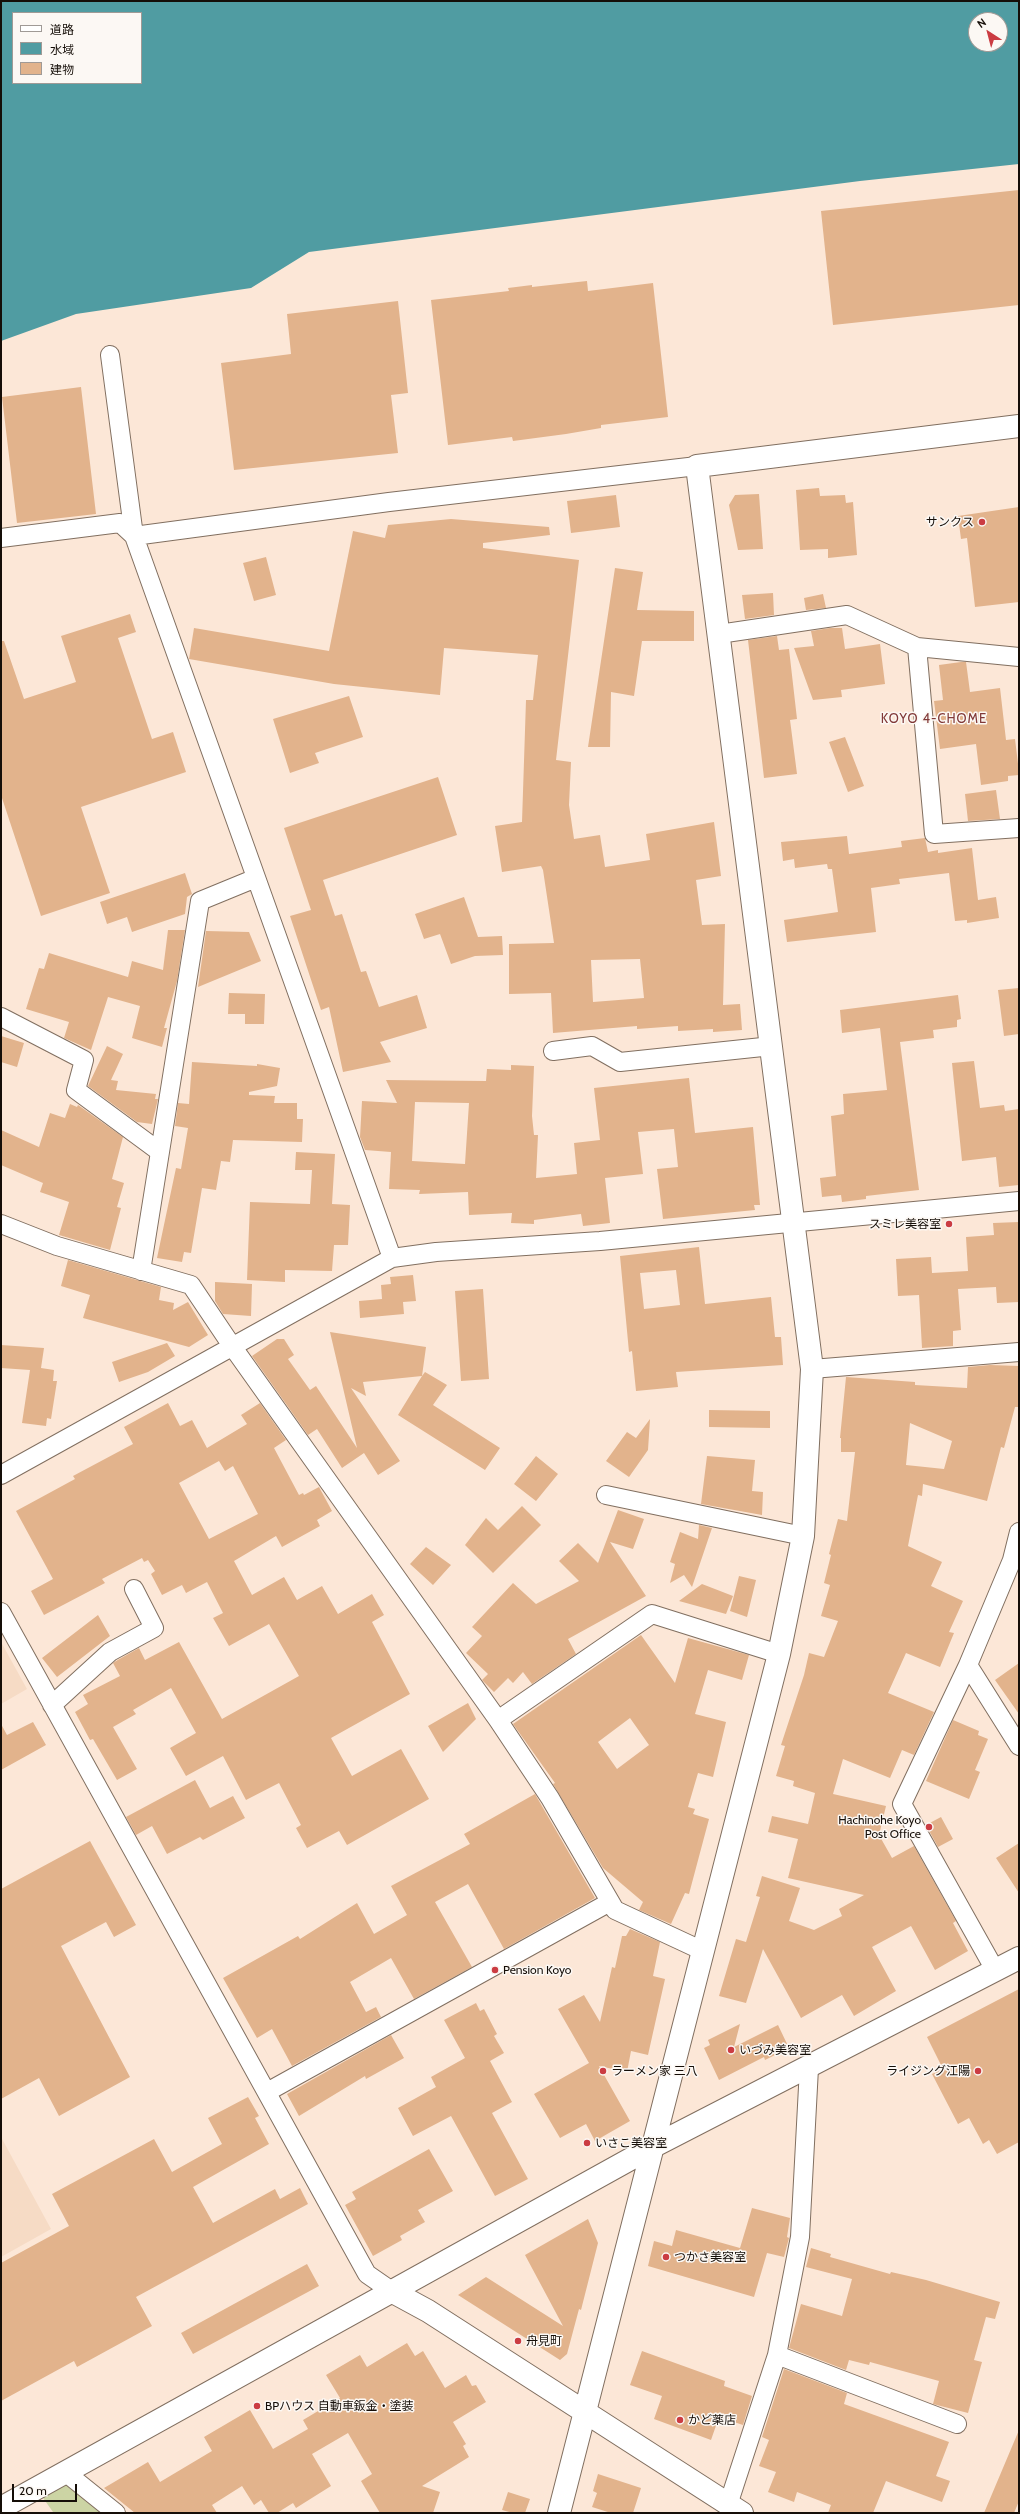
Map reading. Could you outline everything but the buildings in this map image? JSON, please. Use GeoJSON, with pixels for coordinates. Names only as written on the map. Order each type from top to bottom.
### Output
{"type":"FeatureCollection","features":[{"type":"Feature","properties":{"kind":"street"},"geometry":{"type":"LineString","coordinates":[[110,355],[134,536],[392,1258]]}},
{"type":"Feature","properties":{"kind":"street"},"geometry":{"type":"LineString","coordinates":[[134,536],[389,502],[698,466],[1019,426]]}},
{"type":"Feature","properties":{"kind":"street"},"geometry":{"type":"LineString","coordinates":[[559,2513],[780,1654],[803,1536],[812,1369],[795,1223],[698,466]]}},
{"type":"Feature","properties":{"kind":"street"},"geometry":{"type":"LineString","coordinates":[[1,538],[120,523],[134,536]]}},
{"type":"Feature","properties":{"kind":"street"},"geometry":{"type":"LineString","coordinates":[[719,634],[847,615],[917,647],[1019,657]]}},
{"type":"Feature","properties":{"kind":"street"},"geometry":{"type":"LineString","coordinates":[[917,647],[934,834],[1019,828]]}},
{"type":"Feature","properties":{"kind":"street"},"geometry":{"type":"LineString","coordinates":[[141,1271],[200,901],[256,878]]}},
{"type":"Feature","properties":{"kind":"street"},"geometry":{"type":"LineString","coordinates":[[1,1016],[84,1060],[76,1090],[160,1152]]}},
{"type":"Feature","properties":{"kind":"street"},"geometry":{"type":"LineString","coordinates":[[553,1050],[592,1046],[620,1062],[772,1046]]}},
{"type":"Feature","properties":{"kind":"street"},"geometry":{"type":"LineString","coordinates":[[1,1475],[392,1258],[436,1252],[600,1242],[1019,1201]]}},
{"type":"Feature","properties":{"kind":"street"},"geometry":{"type":"LineString","coordinates":[[1,1224],[57,1246],[191,1286],[498,1720],[550,1798],[615,1910],[703,1951]]}},
{"type":"Feature","properties":{"kind":"street"},"geometry":{"type":"LineString","coordinates":[[812,1369],[1019,1352]]}},
{"type":"Feature","properties":{"kind":"street"},"geometry":{"type":"LineString","coordinates":[[606,1495],[803,1536]]}},
{"type":"Feature","properties":{"kind":"street"},"geometry":{"type":"LineString","coordinates":[[995,1970],[902,1804],[968,1665],[1012,1560],[1019,1532]]}},
{"type":"Feature","properties":{"kind":"street"},"geometry":{"type":"LineString","coordinates":[[52,1705],[110,1652],[154,1628],[134,1589]]}},
{"type":"Feature","properties":{"kind":"street"},"geometry":{"type":"LineString","coordinates":[[1,1612],[366,2274],[393,2292],[428,2311],[585,2414],[735,2509],[777,2355],[800,2237],[809,2068]]}},
{"type":"Feature","properties":{"kind":"street"},"geometry":{"type":"LineString","coordinates":[[498,1720],[652,1614],[780,1654]]}},
{"type":"Feature","properties":{"kind":"street"},"geometry":{"type":"LineString","coordinates":[[968,1665],[1019,1746]]}},
{"type":"Feature","properties":{"kind":"street"},"geometry":{"type":"LineString","coordinates":[[266,2092],[610,1902]]}},
{"type":"Feature","properties":{"kind":"street"},"geometry":{"type":"LineString","coordinates":[[1,2508],[654,2146],[809,2068],[1019,1958]]}},
{"type":"Feature","properties":{"kind":"street"},"geometry":{"type":"LineString","coordinates":[[777,2355],[957,2424]]}},
{"type":"Feature","properties":{"kind":"street"},"geometry":{"type":"LineString","coordinates":[[65,2472],[116,2513]]}},
{"type":"Feature","properties":{"kind":"shaded area"},"geometry":{"type":"Polygon","coordinates":[[[1,1642],[27,1689],[1,1704],[1,1642]]]}},
{"type":"Feature","properties":{"kind":"shaded area"},"geometry":{"type":"Polygon","coordinates":[[[1,2137],[51,2229],[1,2257],[1,2137]]]}},
{"type":"Feature","properties":{"kind":"green space"},"geometry":{"type":"Polygon","coordinates":[[[65,2472],[116,2513],[53,2512],[36,2488],[65,2472]]]}},
{"type":"Feature","properties":{"kind":"water"},"geometry":{"type":"Polygon","coordinates":[[[1,1],[1019,1],[1019,164],[860,181],[309,252],[251,288],[76,314],[1,341],[1,1]]]}},
{"type":"Feature","properties":{"kind":"place","name":"サンクス"},"geometry":{"type":"Point","coordinates":[982,522]}},
{"type":"Feature","properties":{"kind":"place","name":"スミレ美容室"},"geometry":{"type":"Point","coordinates":[949,1224]}},
{"type":"Feature","properties":{"kind":"place","name":"Hachinohe Koyo Post Office"},"geometry":{"type":"Point","coordinates":[929,1827]}},
{"type":"Feature","properties":{"kind":"place","name":"Pension Koyo"},"geometry":{"type":"Point","coordinates":[495,1970]}},
{"type":"Feature","properties":{"kind":"place","name":"いづみ美容室"},"geometry":{"type":"Point","coordinates":[731,2050]}},
{"type":"Feature","properties":{"kind":"place","name":"ラーメン家 三八"},"geometry":{"type":"Point","coordinates":[603,2071]}},
{"type":"Feature","properties":{"kind":"place","name":"ライジング江陽"},"geometry":{"type":"Point","coordinates":[978,2071]}},
{"type":"Feature","properties":{"kind":"place","name":"いさこ美容室"},"geometry":{"type":"Point","coordinates":[587,2143]}},
{"type":"Feature","properties":{"kind":"place","name":"つかさ美容室"},"geometry":{"type":"Point","coordinates":[666,2257]}},
{"type":"Feature","properties":{"kind":"place","name":"舟見町"},"geometry":{"type":"Point","coordinates":[518,2341]}},
{"type":"Feature","properties":{"kind":"place","name":"BPハウス 自動車鈑金・塗装"},"geometry":{"type":"Point","coordinates":[257,2406]}},
{"type":"Feature","properties":{"kind":"place","name":"かど薬店"},"geometry":{"type":"Point","coordinates":[680,2420]}},
{"type":"Feature","properties":{"kind":"district","name":"KOYO 4-CHOME"},"geometry":{"type":"Point","coordinates":[934,719]}}]}
